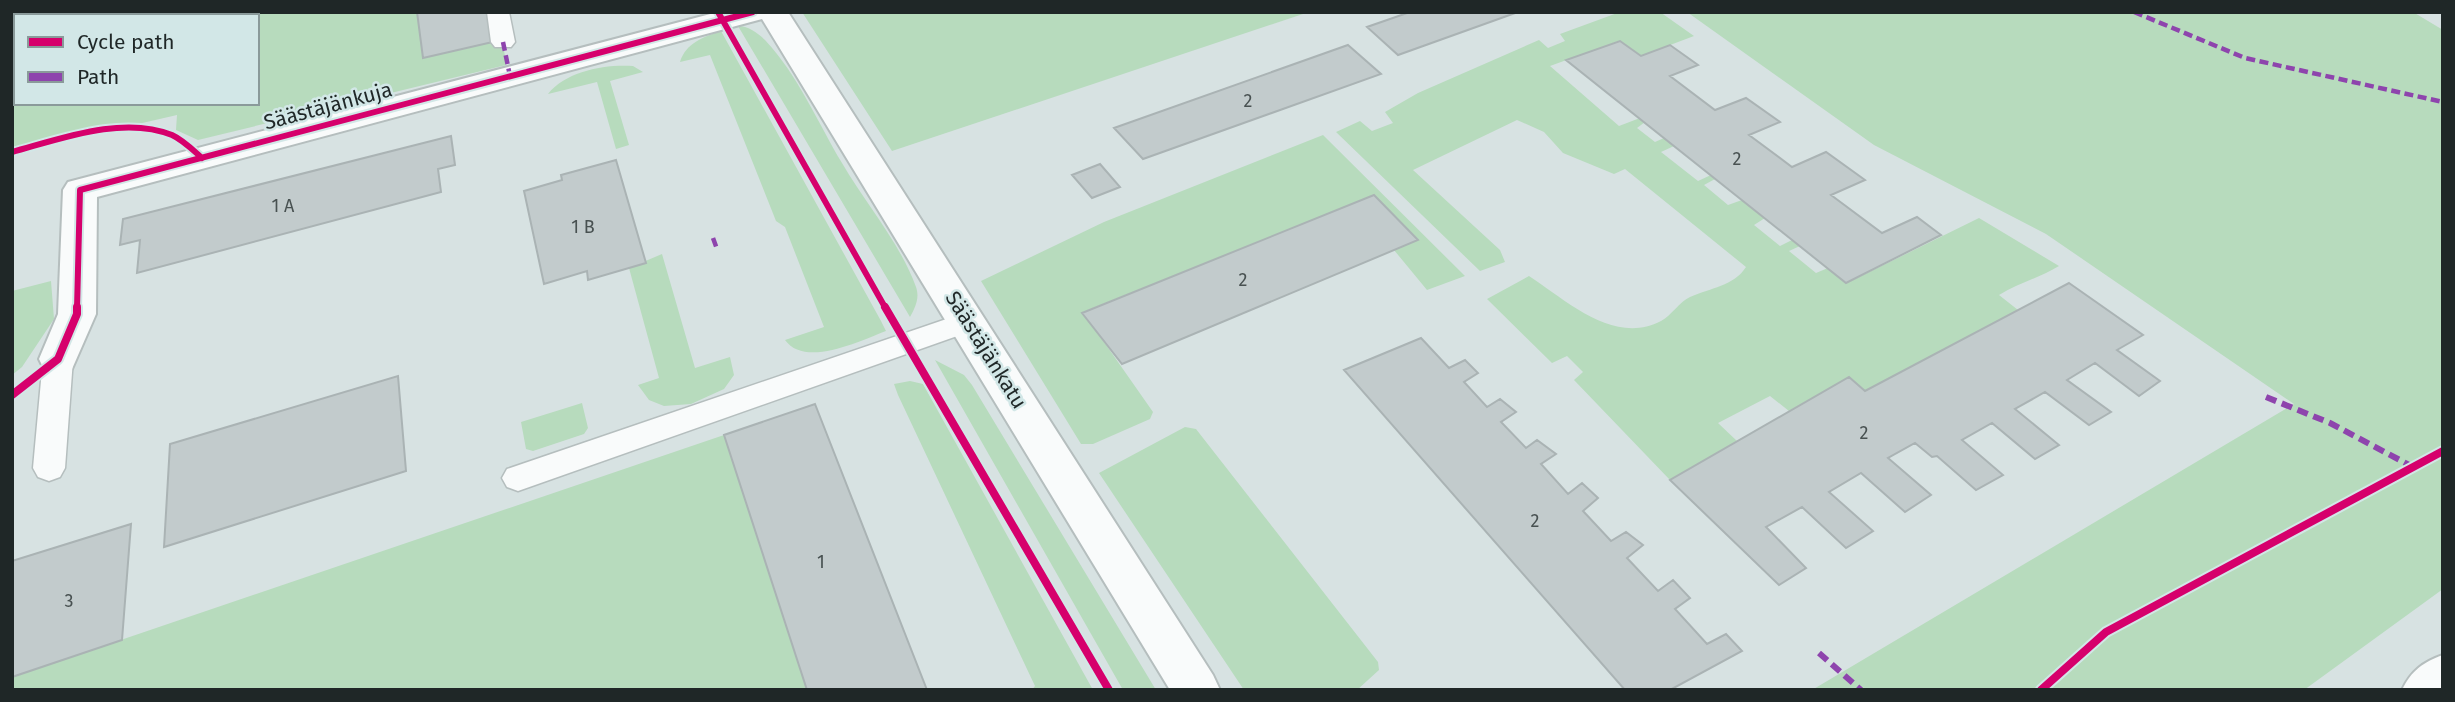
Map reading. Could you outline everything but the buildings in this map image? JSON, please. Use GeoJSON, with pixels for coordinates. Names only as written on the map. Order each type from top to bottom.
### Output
{"type":"FeatureCollection","features":[{"type":"Feature","properties":{"kind":"street","name":"Säästäjänkuja"},"geometry":{"type":"LineString","coordinates":[[58,359],[77,314],[80,190],[753,12]]}},
{"type":"Feature","properties":{"kind":"street","name":"Säästäjänkatu"},"geometry":{"type":"LineString","coordinates":[[773,12],[1196,690]]}},
{"type":"Feature","properties":{"kind":"street"},"geometry":{"type":"LineString","coordinates":[[2426,690],[2443,676]]}},
{"type":"Feature","properties":{"kind":"lane"},"geometry":{"type":"LineString","coordinates":[[498,12],[503,42]]}},
{"type":"Feature","properties":{"kind":"lane"},"geometry":{"type":"LineString","coordinates":[[518,478],[967,322]]}},
{"type":"Feature","properties":{"kind":"lane"},"geometry":{"type":"LineString","coordinates":[[49,468],[58,359]]}},
{"type":"Feature","properties":{"kind":"green space"},"geometry":{"type":"Polygon","coordinates":[[[417,12],[423,58],[497,41],[503,42],[506,65],[198,140],[176,130],[177,115],[12,153],[12,37],[14,105],[259,105],[259,14],[127,14],[417,12]]]}},
{"type":"Feature","properties":{"kind":"green space"},"geometry":{"type":"Polygon","coordinates":[[[802,12],[1309,12],[892,151],[802,12]]]}},
{"type":"Feature","properties":{"kind":"green space"},"geometry":{"type":"Polygon","coordinates":[[[1620,12],[1660,12],[1694,36],[1641,56],[1619,41],[1550,66],[1619,126],[1640,118],[1645,122],[1637,128],[1655,142],[1664,138],[1674,146],[1661,152],[1698,181],[1711,175],[1715,179],[1704,185],[1728,205],[1742,200],[1765,218],[1754,225],[1780,246],[1792,240],[1800,246],[1789,251],[1816,273],[1828,268],[1847,283],[1979,218],[2059,266],[1999,295],[2018,310],[1865,391],[1849,377],[1789,411],[1770,396],[1718,423],[1737,441],[1670,480],[1574,380],[1583,372],[1567,356],[1552,363],[1487,299],[1529,276],[1591,317],[1626,328],[1643,327],[1661,321],[1690,297],[1735,278],[1746,267],[1625,169],[1614,174],[1563,153],[1544,132],[1517,120],[1413,170],[1500,250],[1505,262],[1480,271],[1336,132],[1360,121],[1372,131],[1393,123],[1385,112],[1418,93],[1539,40],[1548,48],[1565,41],[1560,34],[1620,12]]]}},
{"type":"Feature","properties":{"kind":"green space"},"geometry":{"type":"Polygon","coordinates":[[[1687,12],[2413,12],[2443,30],[2443,589],[2304,690],[1812,690],[2294,404],[2046,234],[1874,145],[1687,12]]]}},
{"type":"Feature","properties":{"kind":"green space"},"geometry":{"type":"Polygon","coordinates":[[[738,26],[762,37],[788,68],[842,163],[892,239],[917,291],[916,303],[910,317],[738,26]]]}},
{"type":"Feature","properties":{"kind":"green space"},"geometry":{"type":"Polygon","coordinates":[[[721,31],[886,331],[848,346],[819,352],[794,348],[785,340],[824,327],[785,227],[776,221],[710,55],[680,62],[691,45],[721,31]]]}},
{"type":"Feature","properties":{"kind":"green space"},"geometry":{"type":"Polygon","coordinates":[[[610,66],[633,66],[643,72],[610,81],[629,145],[616,149],[597,82],[548,94],[565,80],[587,71],[610,66]]]}},
{"type":"Feature","properties":{"kind":"green space"},"geometry":{"type":"Polygon","coordinates":[[[1323,135],[1465,276],[1427,290],[1394,250],[1418,239],[1374,195],[1083,312],[1153,412],[1150,419],[1093,444],[1081,444],[981,281],[1104,222],[1323,135]]]}},
{"type":"Feature","properties":{"kind":"green space"},"geometry":{"type":"Polygon","coordinates":[[[662,254],[695,368],[730,357],[734,375],[724,389],[691,404],[664,406],[649,400],[638,385],[659,378],[629,268],[662,254]]]}},
{"type":"Feature","properties":{"kind":"green space"},"geometry":{"type":"Polygon","coordinates":[[[51,281],[54,319],[22,367],[12,375],[12,291],[51,281]]]}},
{"type":"Feature","properties":{"kind":"green space"},"geometry":{"type":"Polygon","coordinates":[[[935,360],[964,375],[972,385],[1156,690],[1123,690],[935,360]]]}},
{"type":"Feature","properties":{"kind":"green space"},"geometry":{"type":"Polygon","coordinates":[[[910,381],[923,384],[1093,690],[1032,690],[1035,686],[898,395],[894,384],[910,381]]]}},
{"type":"Feature","properties":{"kind":"green space"},"geometry":{"type":"Polygon","coordinates":[[[582,403],[588,428],[584,434],[533,451],[526,449],[521,422],[582,403]]]}},
{"type":"Feature","properties":{"kind":"green space"},"geometry":{"type":"Polygon","coordinates":[[[1185,427],[1196,429],[1378,662],[1379,670],[1357,690],[1244,690],[1099,473],[1185,427]]]}},
{"type":"Feature","properties":{"kind":"green space"},"geometry":{"type":"Polygon","coordinates":[[[724,435],[807,690],[12,690],[12,677],[724,435]]]}},
{"type":"Feature","properties":{"kind":"marked path"},"geometry":{"type":"LineString","coordinates":[[2134,12],[2245,58],[2443,102]]}},
{"type":"Feature","properties":{"kind":"marked path"},"geometry":{"type":"LineString","coordinates":[[503,42],[510,76]]}},
{"type":"Feature","properties":{"kind":"marked path"},"geometry":{"type":"LineString","coordinates":[[713,238],[717,249]]}},
{"type":"Feature","properties":{"kind":"marked path"},"geometry":{"type":"LineString","coordinates":[[2266,397],[2330,423],[2413,467]]}},
{"type":"Feature","properties":{"kind":"marked path"},"geometry":{"type":"LineString","coordinates":[[1819,653],[1861,690]]}},
{"type":"Feature","properties":{"kind":"cycle path"},"geometry":{"type":"LineString","coordinates":[[718,12],[906,344],[1109,690]]}},
{"type":"Feature","properties":{"kind":"cycle path"},"geometry":{"type":"LineString","coordinates":[[12,395],[58,359],[77,314],[80,190],[753,12]]}},
{"type":"Feature","properties":{"kind":"cycle path"},"geometry":{"type":"LineString","coordinates":[[12,152],[93,132],[136,128],[172,135],[202,158]]}},
{"type":"Feature","properties":{"kind":"cycle path"},"geometry":{"type":"LineString","coordinates":[[2041,690],[2106,632],[2443,451]]}}]}
